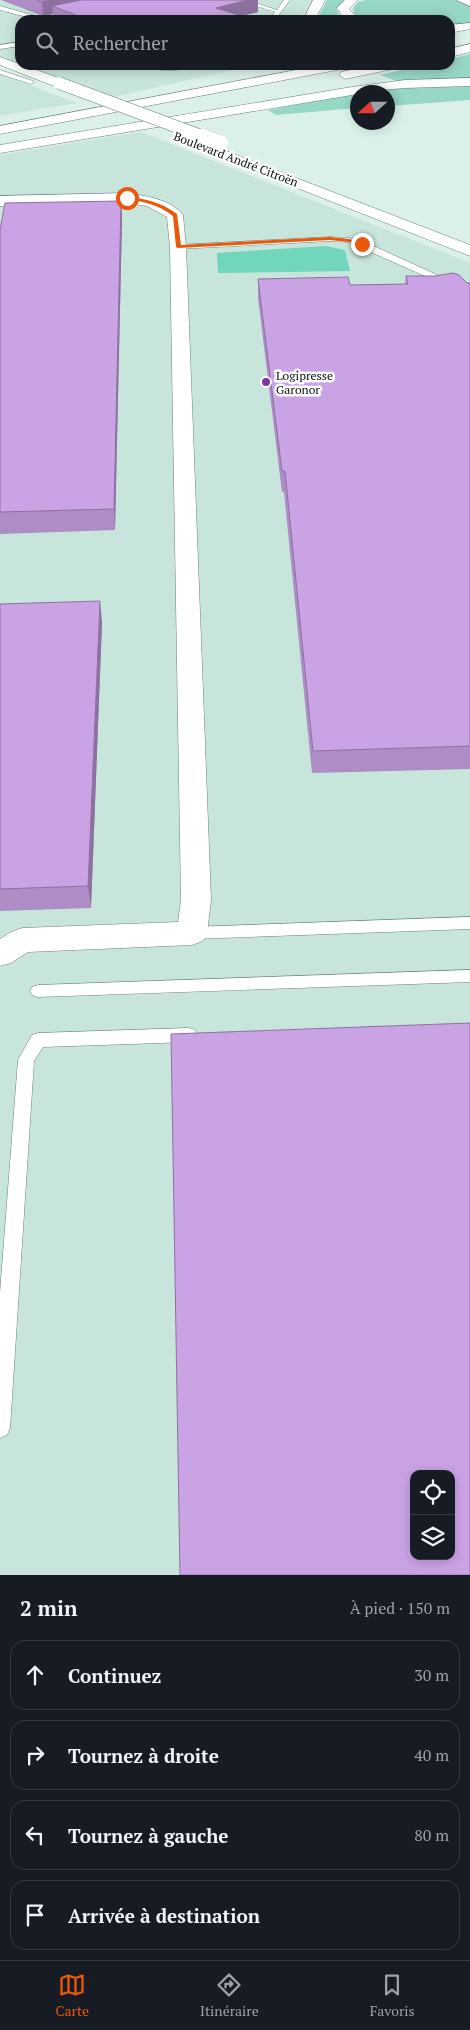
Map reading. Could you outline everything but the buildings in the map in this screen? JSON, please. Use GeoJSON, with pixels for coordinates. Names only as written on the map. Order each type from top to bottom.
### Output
{"type":"FeatureCollection","features":[{"type":"Feature","properties":{"kind":"main road"},"geometry":{"type":"LineString","coordinates":[[312,15],[319,0]]}},
{"type":"Feature","properties":{"kind":"main road"},"geometry":{"type":"LineString","coordinates":[[346,15],[343,8],[352,0]]}},
{"type":"Feature","properties":{"kind":"main road"},"geometry":{"type":"LineString","coordinates":[[462,0],[470,3]]}},
{"type":"Feature","properties":{"kind":"main road"},"geometry":{"type":"LineString","coordinates":[[455,29],[470,28]]}},
{"type":"Feature","properties":{"kind":"main road"},"geometry":{"type":"LineString","coordinates":[[455,32],[470,28]]}},
{"type":"Feature","properties":{"kind":"main road"},"geometry":{"type":"LineString","coordinates":[[455,42],[470,38]]}},
{"type":"Feature","properties":{"kind":"main road"},"geometry":{"type":"LineString","coordinates":[[455,52],[470,48]]}},
{"type":"Feature","properties":{"kind":"main road","name":"Boulevard André Citroën"},"geometry":{"type":"LineString","coordinates":[[0,59],[15,68]]}},
{"type":"Feature","properties":{"kind":"main road","name":"Boulevard André Citroën"},"geometry":{"type":"LineString","coordinates":[[18,70],[37,81],[58,83],[470,238]]}},
{"type":"Feature","properties":{"kind":"main road"},"geometry":{"type":"LineString","coordinates":[[0,120],[274,70]]}},
{"type":"Feature","properties":{"kind":"main road"},"geometry":{"type":"LineString","coordinates":[[0,130],[316,70]]}},
{"type":"Feature","properties":{"kind":"main road"},"geometry":{"type":"LineString","coordinates":[[0,141],[239,98],[371,70]]}},
{"type":"Feature","properties":{"kind":"main road","name":"Boulevard André Citroën"},"geometry":{"type":"LineString","coordinates":[[0,71],[37,81],[470,251]]}},
{"type":"Feature","properties":{"kind":"main road"},"geometry":{"type":"LineString","coordinates":[[196,85],[201,80],[224,74]]}},
{"type":"Feature","properties":{"kind":"main road"},"geometry":{"type":"LineString","coordinates":[[0,150],[352,91],[405,84],[470,82]]}},
{"type":"Feature","properties":{"kind":"main road"},"geometry":{"type":"LineString","coordinates":[[0,201],[127,198],[146,200],[164,207],[175,215],[178,247],[196,900],[192,933],[22,940],[0,954]]}},
{"type":"Feature","properties":{"kind":"lane"},"geometry":{"type":"LineString","coordinates":[[241,0],[279,12]]}},
{"type":"Feature","properties":{"kind":"lane"},"geometry":{"type":"LineString","coordinates":[[276,15],[287,0]]}},
{"type":"Feature","properties":{"kind":"lane"},"geometry":{"type":"LineString","coordinates":[[0,10],[25,15]]}},
{"type":"Feature","properties":{"kind":"lane"},"geometry":{"type":"LineString","coordinates":[[0,10],[15,16]]}},
{"type":"Feature","properties":{"kind":"lane"},"geometry":{"type":"LineString","coordinates":[[62,15],[80,11]]}},
{"type":"Feature","properties":{"kind":"lane"},"geometry":{"type":"LineString","coordinates":[[0,47],[15,45]]}},
{"type":"Feature","properties":{"kind":"lane"},"geometry":{"type":"LineString","coordinates":[[178,247],[272,239],[349,240],[362,244],[470,293]]}},
{"type":"Feature","properties":{"kind":"lane"},"geometry":{"type":"LineString","coordinates":[[192,933],[470,923]]}},
{"type":"Feature","properties":{"kind":"lane"},"geometry":{"type":"LineString","coordinates":[[38,991],[470,976]]}},
{"type":"Feature","properties":{"kind":"lane"},"geometry":{"type":"LineString","coordinates":[[0,1428],[26,1060],[38,1040],[205,1034]]}},
{"type":"Feature","properties":{"kind":"shaded area"},"geometry":{"type":"Polygon","coordinates":[[[0,0],[311,0],[303,15],[15,15],[15,62],[0,57],[0,0]]]}},
{"type":"Feature","properties":{"kind":"shaded area"},"geometry":{"type":"Polygon","coordinates":[[[327,0],[345,0],[336,9],[339,15],[320,15],[327,0]]]}},
{"type":"Feature","properties":{"kind":"shaded area"},"geometry":{"type":"Polygon","coordinates":[[[365,0],[453,0],[470,4],[470,23],[455,25],[455,15],[355,15],[353,8],[358,2],[365,0]]]}},
{"type":"Feature","properties":{"kind":"shaded area"},"geometry":{"type":"Polygon","coordinates":[[[470,54],[470,79],[397,81],[380,75],[402,70],[455,70],[455,58],[470,54]]]}},
{"type":"Feature","properties":{"kind":"shaded area"},"geometry":{"type":"Polygon","coordinates":[[[35,70],[233,70],[109,98],[35,70]]]}},
{"type":"Feature","properties":{"kind":"shaded area"},"geometry":{"type":"Polygon","coordinates":[[[0,74],[77,103],[0,116],[0,74]]]}},
{"type":"Feature","properties":{"kind":"shaded area"},"geometry":{"type":"Polygon","coordinates":[[[470,84],[470,100],[395,105],[395,87],[470,84]]]}},
{"type":"Feature","properties":{"kind":"shaded area"},"geometry":{"type":"Polygon","coordinates":[[[350,94],[350,109],[276,115],[268,110],[350,94]]]}},
{"type":"Feature","properties":{"kind":"shaded area"},"geometry":{"type":"Polygon","coordinates":[[[141,132],[470,263],[470,1575],[0,1575],[0,155],[141,132]]]}},
{"type":"Feature","properties":{"kind":"shaded area"},"geometry":{"type":"Polygon","coordinates":[[[326,246],[345,250],[350,271],[218,273],[217,253],[326,246]]]}},
{"type":"Feature","properties":{"kind":"place","name":"Logipresse Garonor"},"geometry":{"type":"Point","coordinates":[266,382]}},
{"type":"Feature","properties":{"kind":"route"},"geometry":{"type":"LineString","coordinates":[[127,198],[146,200],[164,207],[175,215],[178,247],[330,239],[349,240],[362,244]]}}]}
